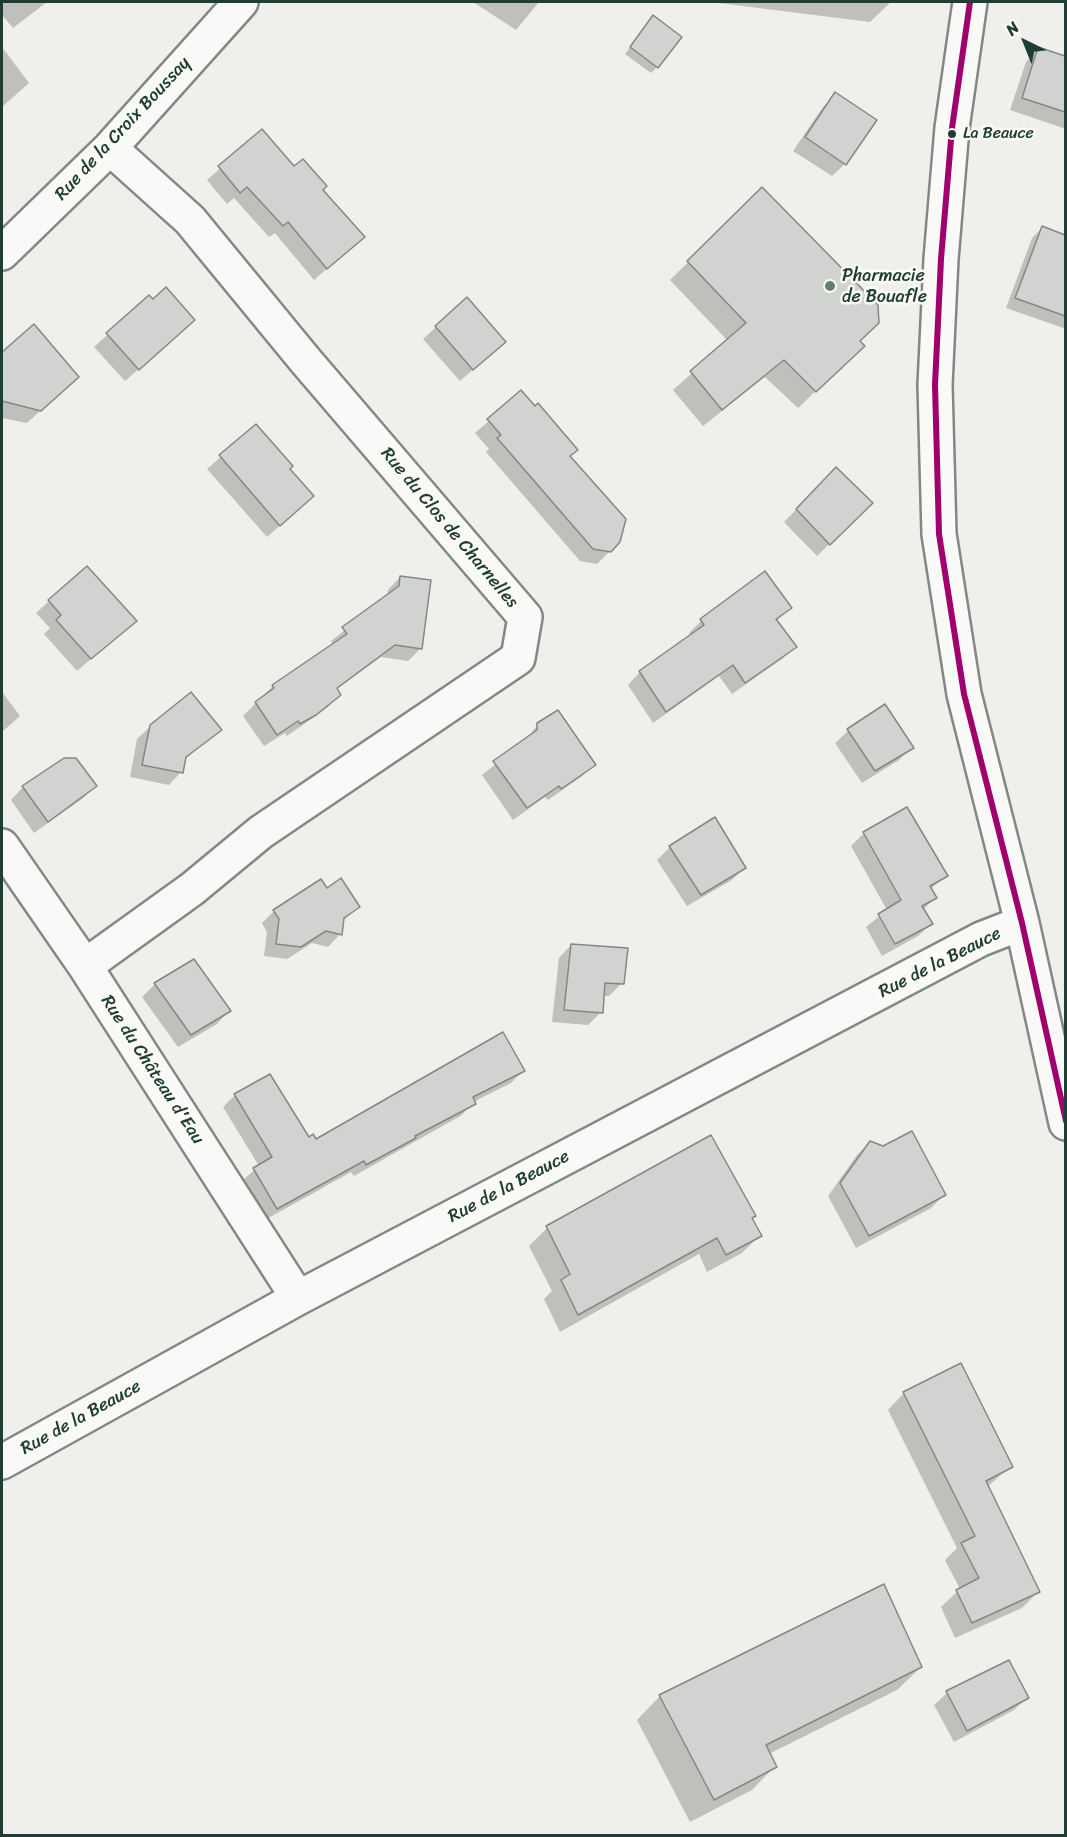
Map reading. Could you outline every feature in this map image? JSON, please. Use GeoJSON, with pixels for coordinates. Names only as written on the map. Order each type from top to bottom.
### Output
{"type":"FeatureCollection","features":[{"type":"Feature","properties":{"kind":"street","name":"Rue de la Croix Boussay"},"geometry":{"type":"LineString","coordinates":[[2,254],[110,148],[241,2]]}},
{"type":"Feature","properties":{"kind":"street"},"geometry":{"type":"LineString","coordinates":[[970,2],[952,128],[941,259],[935,385],[939,534],[964,694],[1022,923],[1065,1123]]}},
{"type":"Feature","properties":{"kind":"street","name":"Rue du Clos de Charnelles"},"geometry":{"type":"LineString","coordinates":[[85,966],[192,889],[261,832],[518,658],[525,617],[305,360],[190,220],[110,148]]}},
{"type":"Feature","properties":{"kind":"street","name":"Rue du Château d'Eau"},"geometry":{"type":"LineString","coordinates":[[2,846],[85,966],[298,1298]]}},
{"type":"Feature","properties":{"kind":"street","name":"Rue de la Beauce"},"geometry":{"type":"LineString","coordinates":[[2,1462],[298,1298],[981,939],[1022,923]]}},
{"type":"Feature","properties":{"kind":"building"},"geometry":{"type":"Polygon","coordinates":[[[653,15],[682,37],[658,68],[630,47],[653,15]]]}},
{"type":"Feature","properties":{"kind":"building"},"geometry":{"type":"Polygon","coordinates":[[[1038,47],[1065,56],[1065,112],[1022,98],[1038,47]]]}},
{"type":"Feature","properties":{"kind":"building"},"geometry":{"type":"Polygon","coordinates":[[[835,92],[877,120],[846,165],[805,137],[835,92]]]}},
{"type":"Feature","properties":{"kind":"building"},"geometry":{"type":"Polygon","coordinates":[[[262,129],[294,166],[303,159],[327,186],[323,190],[365,237],[327,269],[288,222],[283,226],[247,187],[240,193],[218,166],[262,129]]]}},
{"type":"Feature","properties":{"kind":"building"},"geometry":{"type":"Polygon","coordinates":[[[762,187],[878,305],[879,323],[860,341],[865,346],[816,392],[784,360],[722,410],[690,371],[746,323],[687,261],[762,187]]]}},
{"type":"Feature","properties":{"kind":"building"},"geometry":{"type":"Polygon","coordinates":[[[1042,226],[1065,235],[1065,316],[1015,298],[1042,226]]]}},
{"type":"Feature","properties":{"kind":"building"},"geometry":{"type":"Polygon","coordinates":[[[166,287],[195,320],[139,370],[106,333],[149,295],[153,299],[166,287]]]}},
{"type":"Feature","properties":{"kind":"building"},"geometry":{"type":"Polygon","coordinates":[[[467,297],[506,342],[473,370],[435,326],[467,297]]]}},
{"type":"Feature","properties":{"kind":"building"},"geometry":{"type":"Polygon","coordinates":[[[34,324],[79,377],[41,411],[2,401],[2,352],[34,324]]]}},
{"type":"Feature","properties":{"kind":"building"},"geometry":{"type":"Polygon","coordinates":[[[521,390],[535,406],[538,403],[578,450],[570,456],[626,519],[620,542],[611,552],[593,549],[497,438],[501,435],[487,419],[521,390]]]}},
{"type":"Feature","properties":{"kind":"building"},"geometry":{"type":"Polygon","coordinates":[[[256,424],[293,466],[290,469],[314,496],[280,526],[219,455],[256,424]]]}},
{"type":"Feature","properties":{"kind":"building"},"geometry":{"type":"Polygon","coordinates":[[[836,467],[873,503],[830,545],[796,509],[836,467]]]}},
{"type":"Feature","properties":{"kind":"building"},"geometry":{"type":"Polygon","coordinates":[[[87,566],[137,621],[91,659],[56,620],[61,615],[48,600],[87,566]]]}},
{"type":"Feature","properties":{"kind":"building"},"geometry":{"type":"Polygon","coordinates":[[[765,571],[792,608],[776,619],[797,647],[745,683],[733,665],[666,712],[639,671],[704,625],[700,619],[765,571]]]}},
{"type":"Feature","properties":{"kind":"building"},"geometry":{"type":"Polygon","coordinates":[[[400,576],[431,580],[422,649],[395,645],[337,688],[341,695],[316,715],[300,724],[298,721],[277,735],[255,702],[274,688],[272,685],[347,634],[342,627],[399,586],[400,576]]]}},
{"type":"Feature","properties":{"kind":"building"},"geometry":{"type":"Polygon","coordinates":[[[191,692],[222,730],[186,757],[183,773],[142,765],[150,725],[191,692]]]}},
{"type":"Feature","properties":{"kind":"building"},"geometry":{"type":"Polygon","coordinates":[[[885,704],[914,748],[875,771],[847,729],[885,704]]]}},
{"type":"Feature","properties":{"kind":"building"},"geometry":{"type":"Polygon","coordinates":[[[558,710],[596,765],[561,789],[559,786],[527,808],[493,761],[537,730],[537,723],[558,710]]]}},
{"type":"Feature","properties":{"kind":"building"},"geometry":{"type":"Polygon","coordinates":[[[64,758],[76,758],[97,786],[48,822],[22,786],[64,758]]]}},
{"type":"Feature","properties":{"kind":"building"},"geometry":{"type":"Polygon","coordinates":[[[907,807],[948,876],[930,886],[937,898],[922,906],[933,924],[895,944],[878,914],[901,900],[863,832],[907,807]]]}},
{"type":"Feature","properties":{"kind":"building"},"geometry":{"type":"Polygon","coordinates":[[[715,817],[746,868],[701,895],[669,846],[715,817]]]}},
{"type":"Feature","properties":{"kind":"building"},"geometry":{"type":"Polygon","coordinates":[[[341,878],[360,907],[344,918],[342,935],[326,931],[301,947],[276,944],[279,919],[273,910],[321,879],[327,888],[341,878]]]}},
{"type":"Feature","properties":{"kind":"building"},"geometry":{"type":"Polygon","coordinates":[[[571,944],[628,948],[624,984],[605,983],[603,1013],[564,1010],[571,944]]]}},
{"type":"Feature","properties":{"kind":"building"},"geometry":{"type":"Polygon","coordinates":[[[194,959],[231,1011],[191,1035],[154,983],[194,959]]]}},
{"type":"Feature","properties":{"kind":"building"},"geometry":{"type":"Polygon","coordinates":[[[503,1032],[525,1071],[473,1097],[476,1104],[415,1136],[416,1138],[366,1165],[364,1161],[277,1209],[253,1168],[272,1157],[234,1094],[270,1074],[309,1137],[313,1134],[316,1139],[503,1032]]]}},
{"type":"Feature","properties":{"kind":"building"},"geometry":{"type":"Polygon","coordinates":[[[912,1131],[946,1195],[869,1236],[840,1183],[870,1141],[883,1146],[912,1131]]]}},
{"type":"Feature","properties":{"kind":"building"},"geometry":{"type":"Polygon","coordinates":[[[711,1135],[756,1216],[752,1218],[762,1236],[726,1255],[717,1238],[578,1315],[561,1280],[570,1274],[546,1226],[711,1135]]]}},
{"type":"Feature","properties":{"kind":"building"},"geometry":{"type":"Polygon","coordinates":[[[961,1363],[1013,1467],[986,1481],[1040,1592],[972,1623],[956,1590],[979,1578],[961,1543],[975,1536],[903,1392],[961,1363]]]}},
{"type":"Feature","properties":{"kind":"building"},"geometry":{"type":"Polygon","coordinates":[[[884,1584],[922,1667],[766,1745],[777,1767],[714,1800],[659,1695],[884,1584]]]}},
{"type":"Feature","properties":{"kind":"building"},"geometry":{"type":"Polygon","coordinates":[[[1009,1660],[1029,1698],[967,1731],[946,1691],[1009,1660]]]}},
{"type":"Feature","properties":{"kind":"transit line"},"geometry":{"type":"LineString","coordinates":[[970,2],[952,128],[941,259],[935,385],[939,534],[964,694],[1022,923],[1066,1121]]}},
{"type":"Feature","properties":{"kind":"place","name":"La Beauce"},"geometry":{"type":"Point","coordinates":[952,134]}},
{"type":"Feature","properties":{"kind":"place","name":"Pharmacie de Bouafle"},"geometry":{"type":"Point","coordinates":[830,286]}}]}
